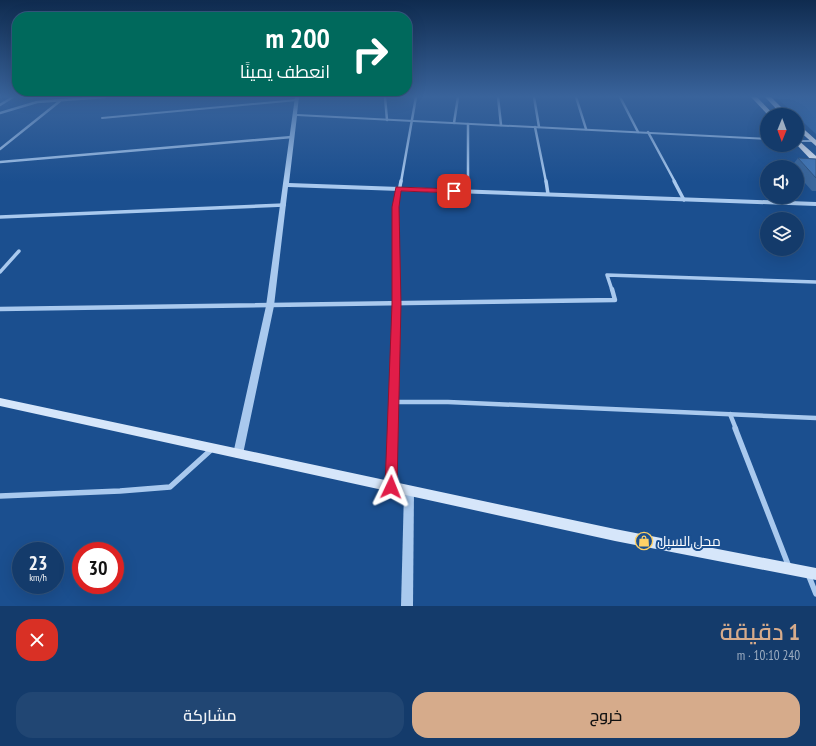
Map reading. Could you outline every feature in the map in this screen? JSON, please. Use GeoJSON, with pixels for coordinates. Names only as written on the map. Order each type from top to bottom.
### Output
{"type":"FeatureCollection","features":[{"type":"Feature","properties":{"kind":"main road"},"geometry":{"type":"LineString","coordinates":[[804,132],[815,142]]}},
{"type":"Feature","properties":{"kind":"main road"},"geometry":{"type":"LineString","coordinates":[[804,148],[816,160]]}},
{"type":"Feature","properties":{"kind":"main road"},"geometry":{"type":"LineString","coordinates":[[0,402],[615,535],[811,573]]}},
{"type":"Feature","properties":{"kind":"street"},"geometry":{"type":"LineString","coordinates":[[0,149],[30,125]]}},
{"type":"Feature","properties":{"kind":"street"},"geometry":{"type":"LineString","coordinates":[[238,454],[270,306],[294,125]]}},
{"type":"Feature","properties":{"kind":"street"},"geometry":{"type":"LineString","coordinates":[[391,487],[396,304],[396,207],[398,189],[411,125]]}},
{"type":"Feature","properties":{"kind":"street"},"geometry":{"type":"LineString","coordinates":[[468,125],[468,192]]}},
{"type":"Feature","properties":{"kind":"street"},"geometry":{"type":"LineString","coordinates":[[506,125],[760,139]]}},
{"type":"Feature","properties":{"kind":"street"},"geometry":{"type":"LineString","coordinates":[[635,125],[638,132]]}},
{"type":"Feature","properties":{"kind":"street"},"geometry":{"type":"LineString","coordinates":[[537,127],[548,194]]}},
{"type":"Feature","properties":{"kind":"street"},"geometry":{"type":"LineString","coordinates":[[648,132],[684,200]]}},
{"type":"Feature","properties":{"kind":"street"},"geometry":{"type":"LineString","coordinates":[[0,162],[292,137]]}},
{"type":"Feature","properties":{"kind":"street"},"geometry":{"type":"LineString","coordinates":[[804,141],[815,142]]}},
{"type":"Feature","properties":{"kind":"street"},"geometry":{"type":"LineString","coordinates":[[286,185],[816,204]]}},
{"type":"Feature","properties":{"kind":"street"},"geometry":{"type":"LineString","coordinates":[[0,217],[284,205]]}},
{"type":"Feature","properties":{"kind":"street"},"geometry":{"type":"LineString","coordinates":[[0,272],[19,251]]}},
{"type":"Feature","properties":{"kind":"street"},"geometry":{"type":"LineString","coordinates":[[0,309],[616,300],[607,275],[816,282]]}},
{"type":"Feature","properties":{"kind":"street"},"geometry":{"type":"LineString","coordinates":[[394,402],[448,402],[816,418]]}},
{"type":"Feature","properties":{"kind":"street"},"geometry":{"type":"LineString","coordinates":[[730,414],[790,569]]}},
{"type":"Feature","properties":{"kind":"street"},"geometry":{"type":"LineString","coordinates":[[0,496],[120,491],[170,487],[213,448]]}},
{"type":"Feature","properties":{"kind":"street"},"geometry":{"type":"LineString","coordinates":[[407,606],[409,491]]}},
{"type":"Feature","properties":{"kind":"street"},"geometry":{"type":"LineString","coordinates":[[811,573],[816,594]]}},
{"type":"Feature","properties":{"kind":"shaded area"},"geometry":{"type":"Polygon","coordinates":[[[807,125],[816,125],[816,134],[807,125]]]}},
{"type":"Feature","properties":{"kind":"building"},"geometry":{"type":"Polygon","coordinates":[[[798,158],[816,159],[816,178],[804,165],[804,160],[800,160],[798,158]]]}},
{"type":"Feature","properties":{"kind":"place","name":"محل السبل"},"geometry":{"type":"Point","coordinates":[644,541]}},
{"type":"Feature","properties":{"kind":"route"},"geometry":{"type":"LineString","coordinates":[[391,487],[396,304],[396,207],[398,189],[454,191]]}}]}
